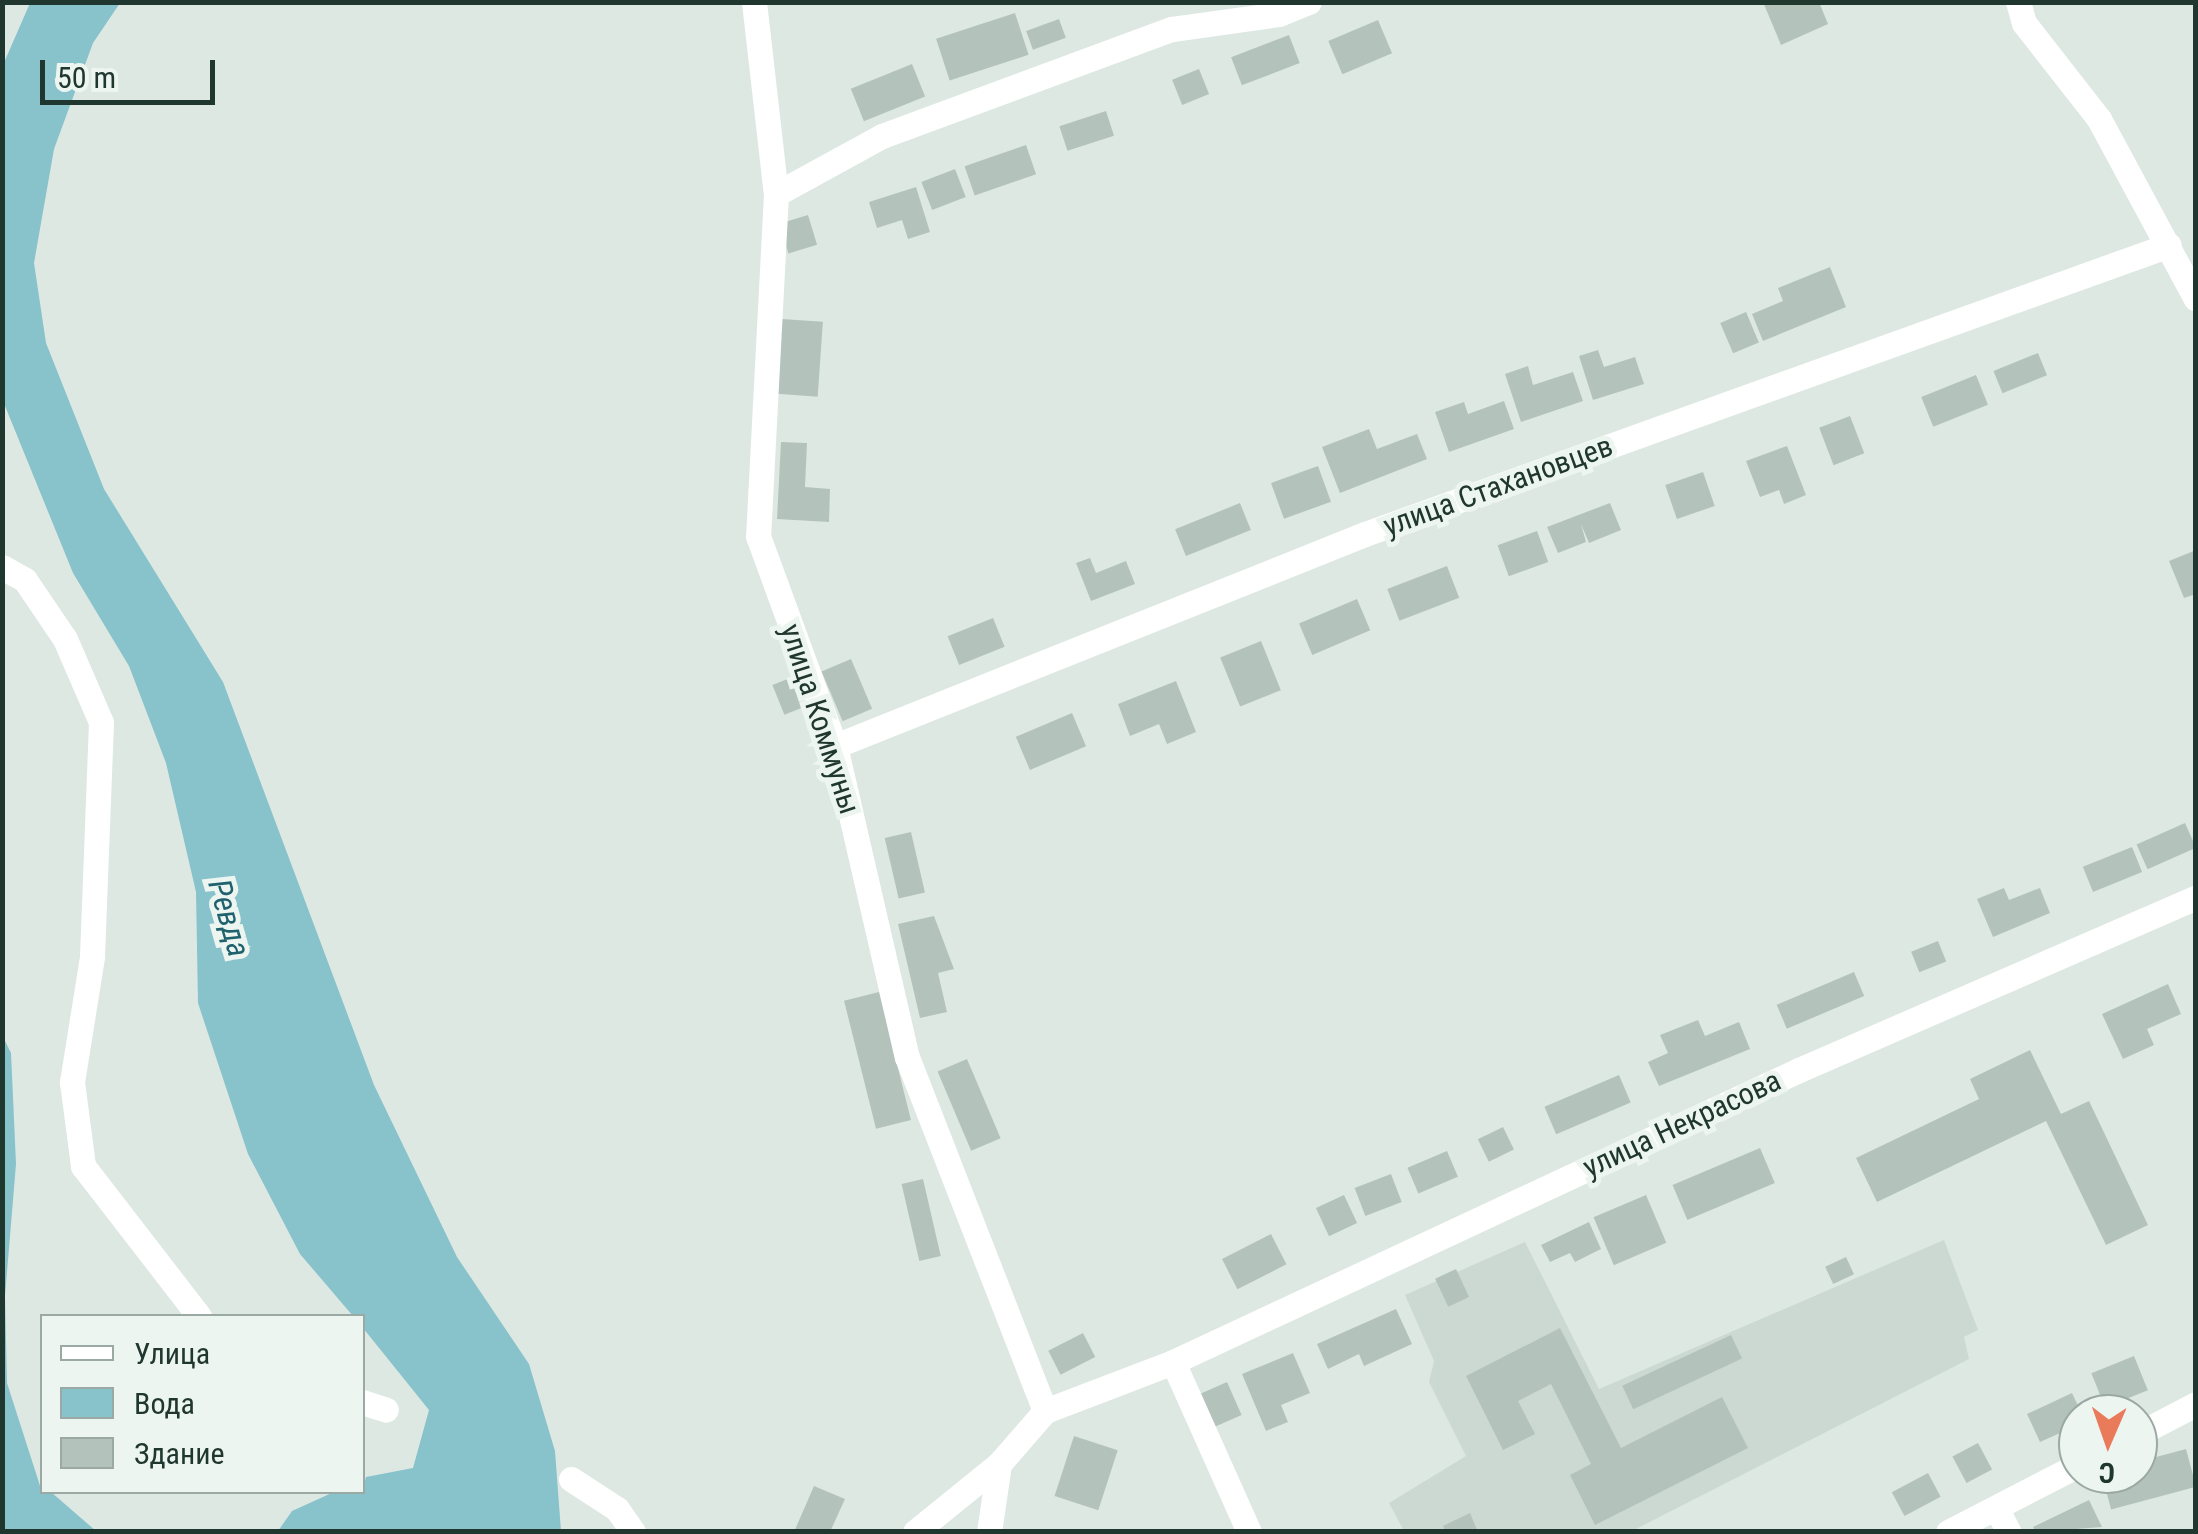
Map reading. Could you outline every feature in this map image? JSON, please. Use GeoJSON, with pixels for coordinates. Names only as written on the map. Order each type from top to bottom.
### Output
{"type":"FeatureCollection","features":[{"type":"Feature","properties":{"kind":"street","name":"улица Коммуны"},"geometry":{"type":"LineString","coordinates":[[754,2],[776,194],[758,536],[835,746],[907,1057],[1045,1412]]}},
{"type":"Feature","properties":{"kind":"street"},"geometry":{"type":"LineString","coordinates":[[776,194],[882,136],[1172,29],[1279,14],[1309,2]]}},
{"type":"Feature","properties":{"kind":"street"},"geometry":{"type":"LineString","coordinates":[[2018,2],[2024,23],[2099,119],[2196,298]]}},
{"type":"Feature","properties":{"kind":"street","name":"улица Стахановцев"},"geometry":{"type":"LineString","coordinates":[[835,746],[1364,534],[2169,245]]}},
{"type":"Feature","properties":{"kind":"street"},"geometry":{"type":"LineString","coordinates":[[2,567],[25,580],[66,639],[102,722],[92,957],[72,1082],[83,1166],[197,1314]]}},
{"type":"Feature","properties":{"kind":"street","name":"улица Некрасова"},"geometry":{"type":"LineString","coordinates":[[1173,1362],[1798,1070],[2196,897]]}},
{"type":"Feature","properties":{"kind":"street"},"geometry":{"type":"LineString","coordinates":[[915,1532],[998,1464],[1045,1412],[1173,1362],[1250,1532]]}},
{"type":"Feature","properties":{"kind":"street"},"geometry":{"type":"LineString","coordinates":[[2158,1424],[2196,1404]]}},
{"type":"Feature","properties":{"kind":"street"},"geometry":{"type":"LineString","coordinates":[[989,1532],[998,1464]]}},
{"type":"Feature","properties":{"kind":"street"},"geometry":{"type":"LineString","coordinates":[[1948,1532],[2058,1475]]}},
{"type":"Feature","properties":{"kind":"street"},"geometry":{"type":"LineString","coordinates":[[571,1479],[617,1509],[633,1532]]}},
{"type":"Feature","properties":{"kind":"street"},"geometry":{"type":"LineString","coordinates":[[1996,1508],[2009,1532]]}},
{"type":"Feature","properties":{"kind":"shaded area"},"geometry":{"type":"Polygon","coordinates":[[[1944,1240],[1978,1330],[1964,1337],[1969,1359],[1632,1531],[1404,1531],[1389,1503],[1466,1456],[1429,1382],[1434,1361],[1405,1295],[1525,1242],[1599,1389],[1944,1240]]]}},
{"type":"Feature","properties":{"kind":"water","name":"Ревда"},"geometry":{"type":"Polygon","coordinates":[[[30,3],[120,3],[93,43],[54,149],[34,263],[46,343],[104,489],[223,682],[374,1085],[457,1257],[529,1364],[555,1451],[561,1531],[278,1531],[292,1511],[330,1494],[365,1494],[366,1477],[413,1468],[429,1410],[365,1330],[365,1314],[351,1314],[300,1254],[248,1154],[198,1003],[196,892],[166,763],[129,666],[73,573],[3,401],[3,65],[30,3]]]}},
{"type":"Feature","properties":{"kind":"water"},"geometry":{"type":"Polygon","coordinates":[[[3,1037],[11,1053],[16,1164],[5,1296],[7,1383],[40,1494],[53,1494],[96,1531],[3,1531],[3,1037]]]}},
{"type":"Feature","properties":{"kind":"building"},"geometry":{"type":"Polygon","coordinates":[[[1763,2],[1819,2],[1828,24],[1781,45],[1763,2]]]}},
{"type":"Feature","properties":{"kind":"building"},"geometry":{"type":"Polygon","coordinates":[[[1015,13],[1029,55],[950,80],[936,39],[1015,13]]]}},
{"type":"Feature","properties":{"kind":"building"},"geometry":{"type":"Polygon","coordinates":[[[1059,19],[1066,38],[1033,50],[1026,31],[1059,19]]]}},
{"type":"Feature","properties":{"kind":"building"},"geometry":{"type":"Polygon","coordinates":[[[1378,20],[1392,53],[1342,74],[1328,41],[1378,20]]]}},
{"type":"Feature","properties":{"kind":"building"},"geometry":{"type":"Polygon","coordinates":[[[1289,35],[1300,63],[1242,85],[1231,57],[1289,35]]]}},
{"type":"Feature","properties":{"kind":"building"},"geometry":{"type":"Polygon","coordinates":[[[912,64],[925,96],[864,121],[851,89],[912,64]]]}},
{"type":"Feature","properties":{"kind":"building"},"geometry":{"type":"Polygon","coordinates":[[[1199,69],[1209,94],[1182,105],[1172,80],[1199,69]]]}},
{"type":"Feature","properties":{"kind":"building"},"geometry":{"type":"Polygon","coordinates":[[[1106,111],[1114,136],[1067,151],[1059,126],[1106,111]]]}},
{"type":"Feature","properties":{"kind":"building"},"geometry":{"type":"Polygon","coordinates":[[[1026,145],[1036,174],[975,195],[965,166],[1026,145]]]}},
{"type":"Feature","properties":{"kind":"building"},"geometry":{"type":"Polygon","coordinates":[[[955,169],[966,197],[932,210],[921,182],[955,169]]]}},
{"type":"Feature","properties":{"kind":"building"},"geometry":{"type":"Polygon","coordinates":[[[916,187],[930,232],[908,239],[902,220],[877,228],[869,202],[916,187]]]}},
{"type":"Feature","properties":{"kind":"building"},"geometry":{"type":"Polygon","coordinates":[[[808,215],[817,245],[788,253],[779,224],[808,215]]]}},
{"type":"Feature","properties":{"kind":"building"},"geometry":{"type":"Polygon","coordinates":[[[1830,267],[1846,307],[1763,341],[1752,314],[1783,301],[1778,288],[1830,267]]]}},
{"type":"Feature","properties":{"kind":"building"},"geometry":{"type":"Polygon","coordinates":[[[1746,312],[1759,342],[1733,353],[1720,323],[1746,312]]]}},
{"type":"Feature","properties":{"kind":"building"},"geometry":{"type":"Polygon","coordinates":[[[782,319],[823,322],[818,397],[777,394],[782,319]]]}},
{"type":"Feature","properties":{"kind":"building"},"geometry":{"type":"Polygon","coordinates":[[[1598,350],[1604,367],[1635,357],[1644,384],[1593,400],[1579,356],[1598,350]]]}},
{"type":"Feature","properties":{"kind":"building"},"geometry":{"type":"Polygon","coordinates":[[[2038,353],[2047,375],[2002,393],[1993,371],[2038,353]]]}},
{"type":"Feature","properties":{"kind":"building"},"geometry":{"type":"Polygon","coordinates":[[[1528,366],[1533,385],[1573,372],[1583,401],[1521,422],[1505,374],[1528,366]]]}},
{"type":"Feature","properties":{"kind":"building"},"geometry":{"type":"Polygon","coordinates":[[[1976,375],[1988,405],[1933,427],[1921,397],[1976,375]]]}},
{"type":"Feature","properties":{"kind":"building"},"geometry":{"type":"Polygon","coordinates":[[[1504,401],[1514,429],[1449,452],[1435,412],[1464,402],[1468,414],[1504,401]]]}},
{"type":"Feature","properties":{"kind":"building"},"geometry":{"type":"Polygon","coordinates":[[[1850,416],[1864,453],[1834,465],[1819,428],[1850,416]]]}},
{"type":"Feature","properties":{"kind":"building"},"geometry":{"type":"Polygon","coordinates":[[[1369,429],[1377,449],[1417,434],[1427,459],[1340,493],[1322,447],[1369,429]]]}},
{"type":"Feature","properties":{"kind":"building"},"geometry":{"type":"Polygon","coordinates":[[[781,442],[807,443],[805,487],[830,489],[829,522],[777,519],[781,442]]]}},
{"type":"Feature","properties":{"kind":"building"},"geometry":{"type":"Polygon","coordinates":[[[1787,446],[1806,495],[1784,504],[1779,490],[1760,497],[1746,461],[1787,446]]]}},
{"type":"Feature","properties":{"kind":"building"},"geometry":{"type":"Polygon","coordinates":[[[1318,466],[1331,502],[1284,519],[1271,483],[1318,466]]]}},
{"type":"Feature","properties":{"kind":"building"},"geometry":{"type":"Polygon","coordinates":[[[1703,472],[1715,506],[1677,519],[1665,485],[1703,472]]]}},
{"type":"Feature","properties":{"kind":"building"},"geometry":{"type":"Polygon","coordinates":[[[1240,503],[1251,530],[1186,556],[1175,529],[1240,503]]]}},
{"type":"Feature","properties":{"kind":"building"},"geometry":{"type":"Polygon","coordinates":[[[1610,503],[1621,530],[1589,543],[1581,524],[1586,542],[1558,553],[1547,527],[1610,503]]]}},
{"type":"Feature","properties":{"kind":"building"},"geometry":{"type":"Polygon","coordinates":[[[1537,531],[1548,562],[1509,576],[1498,545],[1537,531]]]}},
{"type":"Feature","properties":{"kind":"building"},"geometry":{"type":"Polygon","coordinates":[[[2196,550],[2196,594],[2184,598],[2169,561],[2196,550]]]}},
{"type":"Feature","properties":{"kind":"building"},"geometry":{"type":"Polygon","coordinates":[[[1090,558],[1096,573],[1126,561],[1135,584],[1091,601],[1076,563],[1090,558]]]}},
{"type":"Feature","properties":{"kind":"building"},"geometry":{"type":"Polygon","coordinates":[[[1447,566],[1459,598],[1399,621],[1387,589],[1447,566]]]}},
{"type":"Feature","properties":{"kind":"building"},"geometry":{"type":"Polygon","coordinates":[[[1357,599],[1370,630],[1312,655],[1299,624],[1357,599]]]}},
{"type":"Feature","properties":{"kind":"building"},"geometry":{"type":"Polygon","coordinates":[[[993,618],[1005,647],[959,665],[948,636],[993,618]]]}},
{"type":"Feature","properties":{"kind":"building"},"geometry":{"type":"Polygon","coordinates":[[[1261,641],[1281,690],[1240,707],[1220,657],[1261,641]]]}},
{"type":"Feature","properties":{"kind":"building"},"geometry":{"type":"Polygon","coordinates":[[[851,659],[872,709],[843,721],[822,672],[851,659]]]}},
{"type":"Feature","properties":{"kind":"building"},"geometry":{"type":"Polygon","coordinates":[[[790,678],[802,708],[784,715],[772,685],[790,678]]]}},
{"type":"Feature","properties":{"kind":"building"},"geometry":{"type":"Polygon","coordinates":[[[1176,681],[1196,732],[1167,744],[1159,724],[1130,736],[1118,704],[1176,681]]]}},
{"type":"Feature","properties":{"kind":"building"},"geometry":{"type":"Polygon","coordinates":[[[1072,713],[1086,746],[1030,770],[1016,737],[1072,713]]]}},
{"type":"Feature","properties":{"kind":"building"},"geometry":{"type":"Polygon","coordinates":[[[2185,823],[2196,848],[2148,869],[2137,845],[2185,823]]]}},
{"type":"Feature","properties":{"kind":"building"},"geometry":{"type":"Polygon","coordinates":[[[911,832],[925,892],[899,898],[885,838],[911,832]]]}},
{"type":"Feature","properties":{"kind":"building"},"geometry":{"type":"Polygon","coordinates":[[[2132,847],[2142,872],[2093,892],[2083,867],[2132,847]]]}},
{"type":"Feature","properties":{"kind":"building"},"geometry":{"type":"Polygon","coordinates":[[[2004,888],[2009,900],[2040,888],[2050,913],[1993,937],[1977,899],[2004,888]]]}},
{"type":"Feature","properties":{"kind":"building"},"geometry":{"type":"Polygon","coordinates":[[[934,916],[954,969],[938,973],[947,1012],[920,1018],[898,924],[934,916]]]}},
{"type":"Feature","properties":{"kind":"building"},"geometry":{"type":"Polygon","coordinates":[[[1938,941],[1946,961],[1919,972],[1911,952],[1938,941]]]}},
{"type":"Feature","properties":{"kind":"building"},"geometry":{"type":"Polygon","coordinates":[[[1854,972],[1864,996],[1787,1029],[1777,1005],[1854,972]]]}},
{"type":"Feature","properties":{"kind":"building"},"geometry":{"type":"Polygon","coordinates":[[[2168,984],[2181,1014],[2147,1029],[2154,1045],[2123,1059],[2102,1014],[2168,984]]]}},
{"type":"Feature","properties":{"kind":"building"},"geometry":{"type":"Polygon","coordinates":[[[879,992],[911,1120],[876,1129],[844,1001],[879,992]]]}},
{"type":"Feature","properties":{"kind":"building"},"geometry":{"type":"Polygon","coordinates":[[[1698,1020],[1705,1036],[1739,1022],[1750,1049],[1659,1086],[1648,1062],[1668,1053],[1660,1035],[1698,1020]]]}},
{"type":"Feature","properties":{"kind":"building"},"geometry":{"type":"Polygon","coordinates":[[[2030,1050],[2061,1114],[2089,1101],[2148,1225],[2106,1245],[2046,1121],[1877,1202],[1856,1158],[1979,1099],[1970,1079],[2030,1050]]]}},
{"type":"Feature","properties":{"kind":"building"},"geometry":{"type":"Polygon","coordinates":[[[967,1059],[1001,1138],[971,1151],[938,1072],[967,1059]]]}},
{"type":"Feature","properties":{"kind":"building"},"geometry":{"type":"Polygon","coordinates":[[[1619,1075],[1631,1103],[1556,1134],[1544,1107],[1619,1075]]]}},
{"type":"Feature","properties":{"kind":"building"},"geometry":{"type":"Polygon","coordinates":[[[1503,1127],[1514,1149],[1489,1162],[1478,1139],[1503,1127]]]}},
{"type":"Feature","properties":{"kind":"building"},"geometry":{"type":"Polygon","coordinates":[[[1760,1148],[1775,1183],[1687,1220],[1673,1185],[1760,1148]]]}},
{"type":"Feature","properties":{"kind":"building"},"geometry":{"type":"Polygon","coordinates":[[[1447,1151],[1458,1177],[1418,1194],[1407,1168],[1447,1151]]]}},
{"type":"Feature","properties":{"kind":"building"},"geometry":{"type":"Polygon","coordinates":[[[1391,1174],[1402,1202],[1365,1216],[1355,1188],[1391,1174]]]}},
{"type":"Feature","properties":{"kind":"building"},"geometry":{"type":"Polygon","coordinates":[[[923,1179],[941,1256],[919,1261],[902,1184],[923,1179]]]}},
{"type":"Feature","properties":{"kind":"building"},"geometry":{"type":"Polygon","coordinates":[[[1344,1195],[1357,1223],[1329,1236],[1316,1208],[1344,1195]]]}},
{"type":"Feature","properties":{"kind":"building"},"geometry":{"type":"Polygon","coordinates":[[[1646,1195],[1666,1243],[1614,1265],[1594,1217],[1646,1195]]]}},
{"type":"Feature","properties":{"kind":"building"},"geometry":{"type":"Polygon","coordinates":[[[1589,1222],[1601,1249],[1575,1262],[1570,1253],[1550,1262],[1541,1245],[1589,1222]]]}},
{"type":"Feature","properties":{"kind":"building"},"geometry":{"type":"Polygon","coordinates":[[[1271,1234],[1286,1264],[1237,1289],[1222,1259],[1271,1234]]]}},
{"type":"Feature","properties":{"kind":"building"},"geometry":{"type":"Polygon","coordinates":[[[1846,1257],[1854,1274],[1833,1284],[1825,1267],[1846,1257]]]}},
{"type":"Feature","properties":{"kind":"building"},"geometry":{"type":"Polygon","coordinates":[[[1456,1269],[1469,1297],[1448,1307],[1435,1279],[1456,1269]]]}},
{"type":"Feature","properties":{"kind":"building"},"geometry":{"type":"Polygon","coordinates":[[[1396,1309],[1412,1344],[1364,1366],[1359,1354],[1328,1369],[1317,1344],[1396,1309]]]}},
{"type":"Feature","properties":{"kind":"building"},"geometry":{"type":"Polygon","coordinates":[[[1560,1328],[1621,1448],[1722,1397],[1748,1448],[1595,1525],[1570,1475],[1591,1464],[1551,1384],[1518,1401],[1535,1434],[1503,1450],[1466,1376],[1560,1328]]]}},
{"type":"Feature","properties":{"kind":"building"},"geometry":{"type":"Polygon","coordinates":[[[1083,1333],[1095,1357],[1061,1375],[1048,1351],[1083,1333]]]}},
{"type":"Feature","properties":{"kind":"building"},"geometry":{"type":"Polygon","coordinates":[[[1731,1335],[1742,1359],[1633,1409],[1622,1386],[1731,1335]]]}},
{"type":"Feature","properties":{"kind":"building"},"geometry":{"type":"Polygon","coordinates":[[[1293,1353],[1310,1393],[1281,1405],[1288,1422],[1266,1431],[1242,1374],[1293,1353]]]}},
{"type":"Feature","properties":{"kind":"building"},"geometry":{"type":"Polygon","coordinates":[[[2134,1356],[2148,1390],[2100,1394],[2091,1373],[2134,1356]]]}},
{"type":"Feature","properties":{"kind":"building"},"geometry":{"type":"Polygon","coordinates":[[[1227,1382],[1242,1415],[1213,1427],[1199,1395],[1227,1382]]]}},
{"type":"Feature","properties":{"kind":"building"},"geometry":{"type":"Polygon","coordinates":[[[2058,1400],[2058,1434],[2040,1442],[2027,1414],[2058,1400]]]}},
{"type":"Feature","properties":{"kind":"building"},"geometry":{"type":"Polygon","coordinates":[[[1074,1436],[1118,1450],[1098,1510],[1055,1496],[1074,1436]]]}},
{"type":"Feature","properties":{"kind":"building"},"geometry":{"type":"Polygon","coordinates":[[[1978,1443],[1992,1469],[1966,1483],[1952,1457],[1978,1443]]]}},
{"type":"Feature","properties":{"kind":"building"},"geometry":{"type":"Polygon","coordinates":[[[2186,1449],[2196,1487],[2111,1509],[2107,1494],[2158,1494],[2158,1457],[2186,1449]]]}},
{"type":"Feature","properties":{"kind":"building"},"geometry":{"type":"Polygon","coordinates":[[[1928,1473],[1941,1497],[1904,1516],[1892,1492],[1928,1473]]]}},
{"type":"Feature","properties":{"kind":"building"},"geometry":{"type":"Polygon","coordinates":[[[814,1486],[845,1499],[830,1532],[794,1532],[814,1486]]]}},
{"type":"Feature","properties":{"kind":"building"},"geometry":{"type":"Polygon","coordinates":[[[2089,1500],[2102,1527],[2036,1532],[2033,1527],[2089,1500]]]}},
{"type":"Feature","properties":{"kind":"building"},"geometry":{"type":"Polygon","coordinates":[[[1470,1513],[1478,1532],[1446,1532],[1443,1526],[1470,1513]]]}}]}
